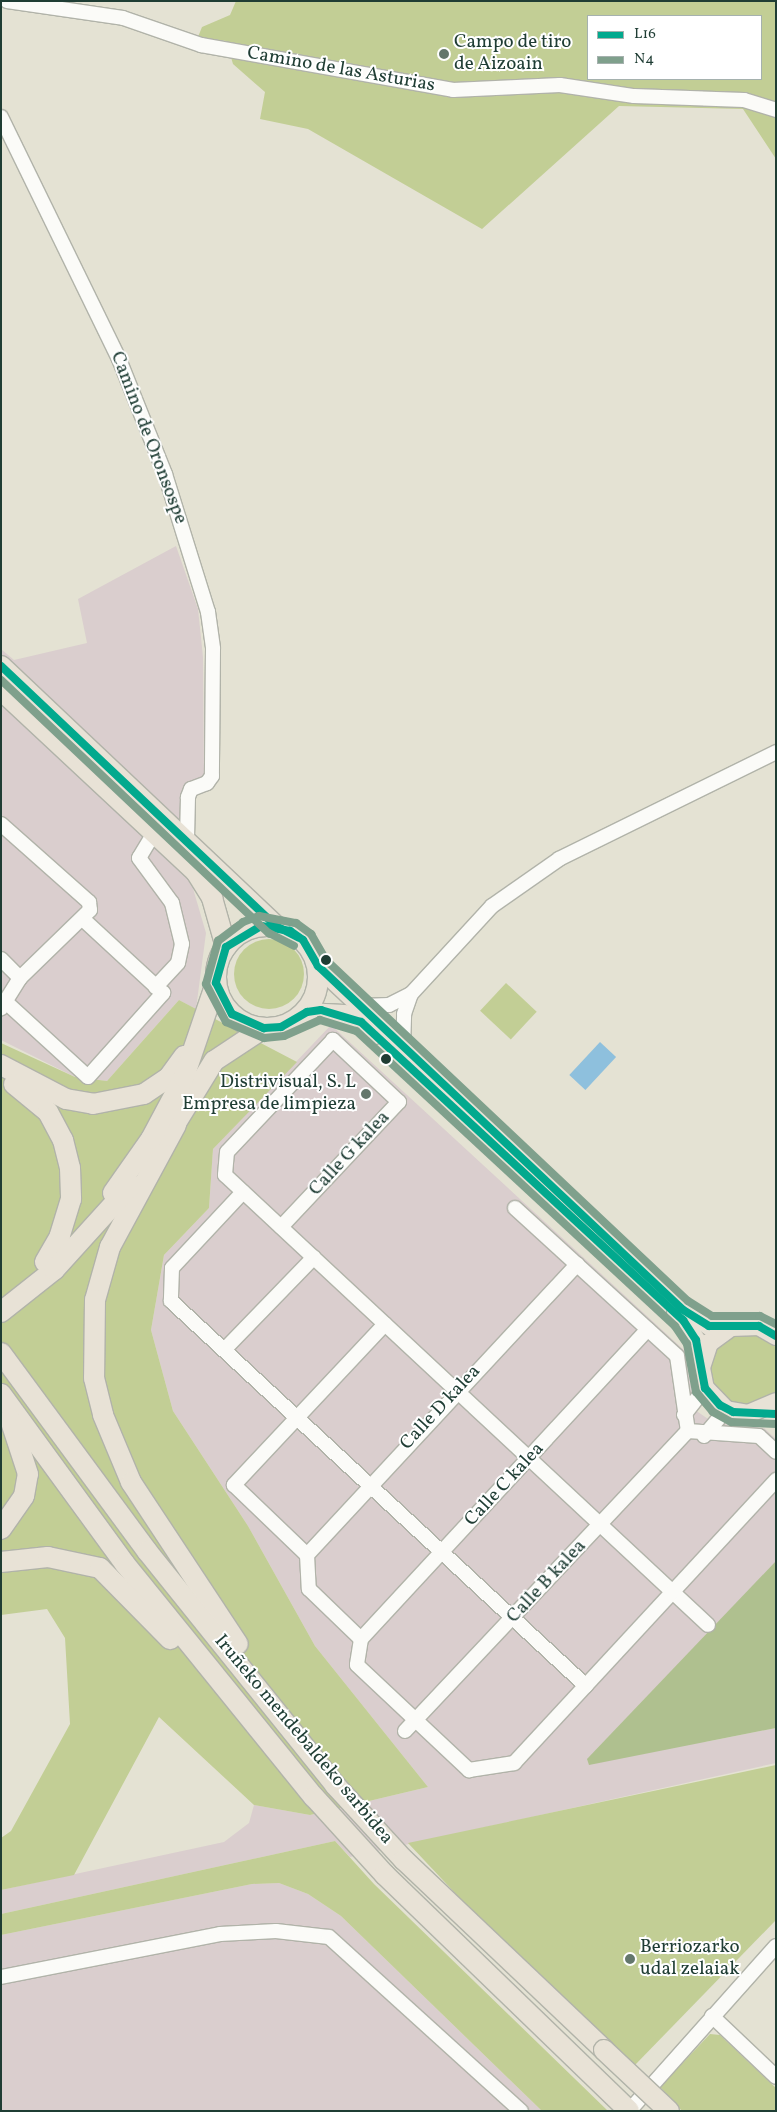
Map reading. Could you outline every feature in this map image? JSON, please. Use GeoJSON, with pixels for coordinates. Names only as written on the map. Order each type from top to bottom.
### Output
{"type":"FeatureCollection","features":[{"type":"Feature","properties":{"kind":"highway"},"geometry":{"type":"LineString","coordinates":[[1,666],[187,838],[276,926],[303,940],[318,966],[316,995],[307,1012],[281,1027],[264,1028],[232,1014],[216,983]]}},
{"type":"Feature","properties":{"kind":"highway"},"geometry":{"type":"LineString","coordinates":[[1,690],[196,872],[212,898],[226,947],[184,1078],[120,1185],[45,1262],[1,1300]]}},
{"type":"Feature","properties":{"kind":"highway"},"geometry":{"type":"LineString","coordinates":[[226,947],[248,930],[276,926]]}},
{"type":"Feature","properties":{"kind":"highway"},"geometry":{"type":"LineString","coordinates":[[264,1028],[214,1061],[176,1125],[110,1247],[95,1300],[94,1378],[106,1422],[131,1482],[228,1631],[281,1702],[301,1742]]}},
{"type":"Feature","properties":{"kind":"highway"},"geometry":{"type":"LineString","coordinates":[[1,1065],[66,1100],[93,1104],[119,1102],[144,1094],[169,1077],[199,1036]]}},
{"type":"Feature","properties":{"kind":"highway"},"geometry":{"type":"LineString","coordinates":[[1,1076],[48,1112],[63,1140],[70,1168],[71,1198],[60,1236],[45,1262]]}},
{"type":"Feature","properties":{"kind":"highway"},"geometry":{"type":"LineString","coordinates":[[1,1312],[54,1270],[96,1227],[176,1125]]}},
{"type":"Feature","properties":{"kind":"highway","name":"Iruñeko mendebaldeko sarbidea"},"geometry":{"type":"LineString","coordinates":[[3,1355],[147,1551],[336,1785],[404,1860],[669,2111]]}},
{"type":"Feature","properties":{"kind":"highway","name":"Iruñeko mendebaldeko sarbidea"},"geometry":{"type":"LineString","coordinates":[[1,1394],[126,1564],[258,1730],[314,1797],[385,1875],[629,2111]]}},
{"type":"Feature","properties":{"kind":"highway"},"geometry":{"type":"LineString","coordinates":[[1,1399],[28,1474],[24,1496],[1,1529]]}},
{"type":"Feature","properties":{"kind":"highway"},"geometry":{"type":"LineString","coordinates":[[1,1562],[48,1557],[100,1568],[134,1600],[221,1699],[258,1730]]}},
{"type":"Feature","properties":{"kind":"main road"},"geometry":{"type":"LineString","coordinates":[[318,966],[682,1309],[709,1326],[759,1326],[776,1336]]}},
{"type":"Feature","properties":{"kind":"main road"},"geometry":{"type":"LineString","coordinates":[[307,1012],[344,1014],[361,1022],[683,1320],[696,1340],[705,1388],[726,1410],[748,1414],[771,1409]]}},
{"type":"Feature","properties":{"kind":"main road"},"geometry":{"type":"LineString","coordinates":[[701,1368],[710,1343],[731,1327]]}},
{"type":"Feature","properties":{"kind":"street","name":"Camino de las Asturias"},"geometry":{"type":"LineString","coordinates":[[7,1],[123,18],[201,45],[453,90],[560,85],[634,96],[744,100],[776,110]]}},
{"type":"Feature","properties":{"kind":"street","name":"Camino de Oronsospe"},"geometry":{"type":"LineString","coordinates":[[1,117],[118,359],[195,562],[214,649],[211,780],[191,789],[188,797],[187,838]]}},
{"type":"Feature","properties":{"kind":"street"},"geometry":{"type":"LineString","coordinates":[[361,1006],[389,1005],[411,994],[492,906],[559,859],[776,752]]}},
{"type":"Feature","properties":{"kind":"street"},"geometry":{"type":"LineString","coordinates":[[1,824],[89,902],[90,910],[84,920],[20,978],[4,1006],[88,1077],[163,993],[84,920]]}},
{"type":"Feature","properties":{"kind":"street"},"geometry":{"type":"LineString","coordinates":[[154,833],[139,858],[172,903],[182,944],[178,963],[156,987]]}},
{"type":"Feature","properties":{"kind":"street"},"geometry":{"type":"LineString","coordinates":[[1,959],[20,978]]}},
{"type":"Feature","properties":{"kind":"street"},"geometry":{"type":"LineString","coordinates":[[403,1047],[404,1014],[411,994]]}},
{"type":"Feature","properties":{"kind":"street","name":"Calle G kalea"},"geometry":{"type":"LineString","coordinates":[[243,1192],[225,1175],[227,1152],[333,1040],[399,1102],[281,1227]]}},
{"type":"Feature","properties":{"kind":"street"},"geometry":{"type":"LineString","coordinates":[[586,1686],[368,1486],[171,1301],[169,1292],[172,1268],[243,1192],[708,1625]]}},
{"type":"Feature","properties":{"kind":"street"},"geometry":{"type":"LineString","coordinates":[[515,1208],[678,1356],[684,1415],[688,1431],[704,1436],[759,1436],[776,1452]]}},
{"type":"Feature","properties":{"kind":"street"},"geometry":{"type":"LineString","coordinates":[[224,1350],[314,1257]]}},
{"type":"Feature","properties":{"kind":"street","name":"Calle D kalea"},"geometry":{"type":"LineString","coordinates":[[307,1555],[368,1486],[578,1264]]}},
{"type":"Feature","properties":{"kind":"street"},"geometry":{"type":"LineString","coordinates":[[385,1324],[234,1485],[307,1555],[309,1590],[361,1639],[357,1665],[469,1770],[514,1763],[776,1480]]}},
{"type":"Feature","properties":{"kind":"street","name":"Calle C kalea"},"geometry":{"type":"LineString","coordinates":[[361,1639],[648,1329]]}},
{"type":"Feature","properties":{"kind":"street"},"geometry":{"type":"LineString","coordinates":[[684,1415],[705,1388]]}},
{"type":"Feature","properties":{"kind":"street"},"geometry":{"type":"LineString","coordinates":[[704,1436],[726,1410]]}},
{"type":"Feature","properties":{"kind":"street","name":"Calle B kalea"},"geometry":{"type":"LineString","coordinates":[[405,1732],[688,1431]]}},
{"type":"Feature","properties":{"kind":"street"},"geometry":{"type":"LineString","coordinates":[[1,1977],[220,1934],[276,1931],[330,1937],[522,2111]]}},
{"type":"Feature","properties":{"kind":"street"},"geometry":{"type":"LineString","coordinates":[[629,2111],[712,2016],[774,1950]]}},
{"type":"Feature","properties":{"kind":"street"},"geometry":{"type":"LineString","coordinates":[[712,2016],[776,2077]]}},
{"type":"Feature","properties":{"kind":"shaded area"},"geometry":{"type":"Polygon","coordinates":[[[176,546],[198,609],[203,657],[204,777],[191,792],[187,839],[192,885],[206,933],[196,1009],[179,1000],[107,1081],[75,1077],[1,1040],[1,649],[14,660],[87,643],[78,599],[176,546]]]}},
{"type":"Feature","properties":{"kind":"shaded area"},"geometry":{"type":"Polygon","coordinates":[[[331,1025],[685,1351],[695,1410],[714,1423],[764,1428],[776,1439],[776,1562],[705,1742],[776,1728],[776,1763],[350,1857],[335,1841],[1,1914],[1,1890],[224,1842],[249,1823],[254,1805],[310,1815],[428,1787],[315,1646],[248,1526],[173,1411],[151,1330],[164,1255],[209,1208],[213,1149],[331,1025]]]}},
{"type":"Feature","properties":{"kind":"shaded area"},"geometry":{"type":"Polygon","coordinates":[[[279,1883],[308,1894],[341,1916],[542,2111],[1,2111],[1,1935],[252,1884],[279,1883]]]}},
{"type":"Feature","properties":{"kind":"green space"},"geometry":{"type":"Polygon","coordinates":[[[236,1],[776,1],[776,159],[743,109],[619,106],[482,229],[308,129],[260,119],[265,92],[233,64],[226,41],[198,37],[202,27],[230,15],[236,1]]]}},
{"type":"Feature","properties":{"kind":"green space"},"geometry":{"type":"Polygon","coordinates":[[[269,939],[282,942],[294,949],[301,961],[304,974],[301,987],[294,999],[282,1006],[269,1009],[256,1006],[244,999],[237,987],[234,974],[237,961],[244,949],[256,942],[269,939]]]}},
{"type":"Feature","properties":{"kind":"green space"},"geometry":{"type":"Polygon","coordinates":[[[506,983],[537,1012],[511,1039],[480,1011],[506,983]]]}},
{"type":"Feature","properties":{"kind":"green space"},"geometry":{"type":"Polygon","coordinates":[[[179,1000],[297,1062],[213,1149],[209,1208],[164,1255],[151,1330],[173,1411],[248,1526],[315,1646],[428,1787],[310,1815],[254,1805],[159,1717],[74,1875],[1,1890],[1,1838],[11,1831],[70,1724],[65,1638],[47,1609],[1,1615],[1,1043],[75,1077],[107,1081],[179,1000]]]}},
{"type":"Feature","properties":{"kind":"green space"},"geometry":{"type":"Polygon","coordinates":[[[737,1334],[757,1334],[776,1347],[776,1395],[745,1409],[719,1398],[708,1371],[717,1346],[737,1334]]]}},
{"type":"Feature","properties":{"kind":"green space"},"geometry":{"type":"Polygon","coordinates":[[[776,1561],[776,1728],[589,1765],[587,1759],[776,1561]]]}},
{"type":"Feature","properties":{"kind":"green space","name":"Berriozarko udal zelaiak"},"geometry":{"type":"Polygon","coordinates":[[[776,1765],[776,1920],[635,2065],[472,1911],[408,1843],[776,1765]]]}},
{"type":"Feature","properties":{"kind":"green space"},"geometry":{"type":"Polygon","coordinates":[[[335,1841],[374,1884],[608,2111],[542,2111],[341,1916],[308,1894],[279,1883],[252,1884],[1,1935],[1,1914],[335,1841]]]}},
{"type":"Feature","properties":{"kind":"green space"},"geometry":{"type":"Polygon","coordinates":[[[710,2034],[720,2035],[776,2088],[776,2111],[682,2111],[660,2087],[710,2034]]]}},
{"type":"Feature","properties":{"kind":"water"},"geometry":{"type":"Polygon","coordinates":[[[600,1042],[616,1057],[585,1090],[569,1075],[600,1042]]]}},
{"type":"Feature","properties":{"kind":"transit line","name":"L16"},"geometry":{"type":"LineString","coordinates":[[1,666],[276,926],[298,937]]}},
{"type":"Feature","properties":{"kind":"transit line","name":"N4"},"geometry":{"type":"LineString","coordinates":[[1,680],[269,933],[294,946]]}},
{"type":"Feature","properties":{"kind":"transit line","name":"N4"},"geometry":{"type":"LineString","coordinates":[[776,1324],[760,1316],[712,1316],[688,1301],[326,960],[311,934],[296,923],[259,916],[243,922],[218,941],[206,984],[226,1022],[264,1038],[284,1036],[320,1020],[356,1031],[675,1326],[687,1344],[696,1392],[713,1412],[731,1422],[776,1424]]}},
{"type":"Feature","properties":{"kind":"transit line","name":"L16"},"geometry":{"type":"LineString","coordinates":[[776,1336],[759,1326],[709,1326],[682,1309],[318,966],[303,940],[290,931],[261,926],[226,947],[216,983],[232,1014],[264,1028],[281,1027],[307,1012],[321,1010],[361,1022],[683,1320],[696,1340],[705,1388],[720,1405],[733,1412],[776,1414]]}},
{"type":"Feature","properties":{"kind":"place","name":"Campo de tiro de Aizoain"},"geometry":{"type":"Point","coordinates":[444,54]}},
{"type":"Feature","properties":{"kind":"place","name":"Distrivisual, S. L Empresa de limpieza"},"geometry":{"type":"Point","coordinates":[366,1094]}},
{"type":"Feature","properties":{"kind":"place","name":"Berriozarko udal zelaiak"},"geometry":{"type":"Point","coordinates":[630,1959]}}]}
